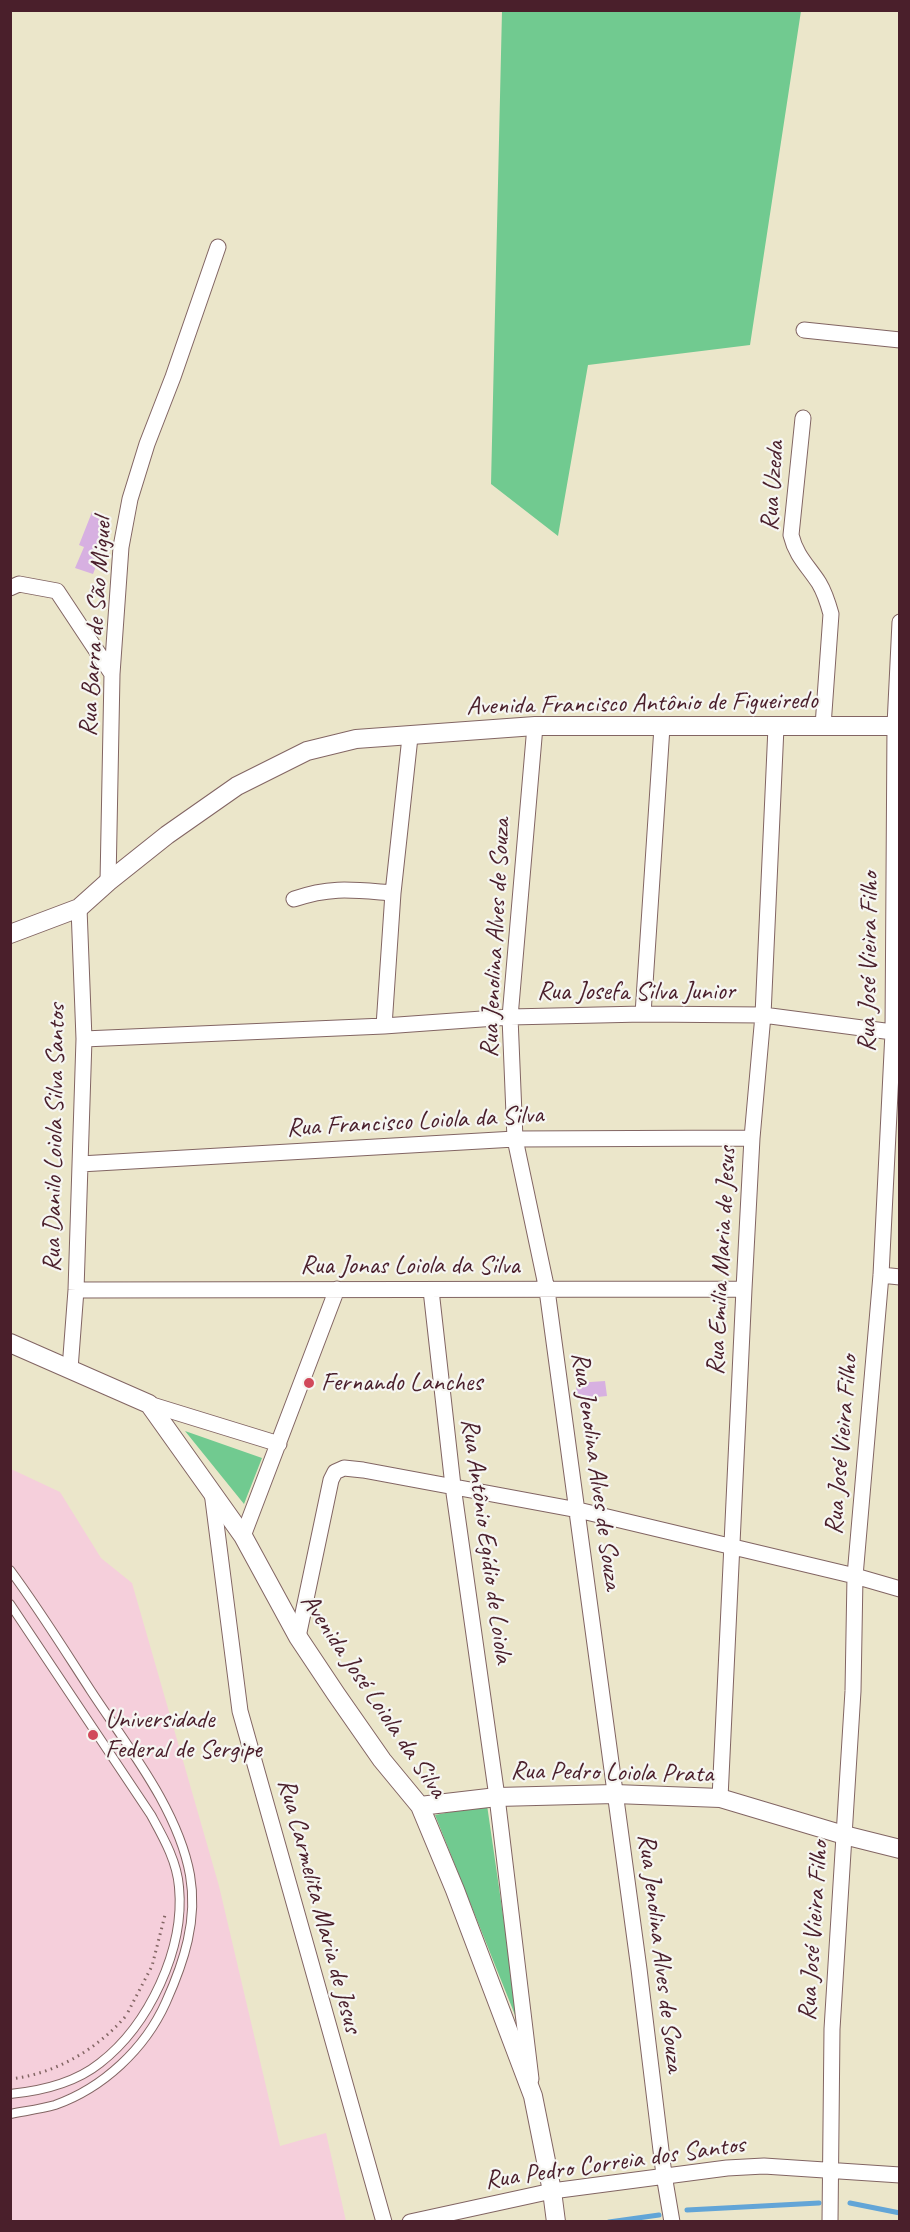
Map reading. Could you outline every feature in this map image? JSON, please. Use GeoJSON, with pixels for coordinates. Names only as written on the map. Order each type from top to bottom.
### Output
{"type":"FeatureCollection","features":[{"type":"Feature","properties":{"kind":"street","name":"Rua Barra de São Miguel"},"geometry":{"type":"LineString","coordinates":[[108,882],[112,674],[120,547],[130,500],[147,444],[218,247]]}},
{"type":"Feature","properties":{"kind":"street"},"geometry":{"type":"LineString","coordinates":[[804,330],[900,339]]}},
{"type":"Feature","properties":{"kind":"street","name":"Rua Uzeda"},"geometry":{"type":"LineString","coordinates":[[803,418],[791,535],[794,549],[820,584],[831,614],[823,726]]}},
{"type":"Feature","properties":{"kind":"street"},"geometry":{"type":"LineString","coordinates":[[10,588],[19,585],[57,591],[112,674]]}},
{"type":"Feature","properties":{"kind":"street","name":"Rua José Vieira Filho"},"geometry":{"type":"LineString","coordinates":[[830,2218],[832,2029],[853,1691],[855,1576],[881,1275],[896,1032],[897,725],[900,622]]}},
{"type":"Feature","properties":{"kind":"street","name":"Avenida Francisco Antônio de Figueiredo"},"geometry":{"type":"LineString","coordinates":[[10,934],[79,908],[167,835],[237,786],[307,751],[356,739],[410,737],[535,726],[897,725]]}},
{"type":"Feature","properties":{"kind":"street","name":"Rua Jenolina Alves de Souza"},"geometry":{"type":"LineString","coordinates":[[535,726],[510,1017],[515,1138],[547,1290],[672,2222]]}},
{"type":"Feature","properties":{"kind":"street"},"geometry":{"type":"LineString","coordinates":[[643,1014],[662,727]]}},
{"type":"Feature","properties":{"kind":"street","name":"Rua Emilia Maria de Jesus"},"geometry":{"type":"LineString","coordinates":[[720,1798],[744,1290],[752,1138],[763,1015],[776,727]]}},
{"type":"Feature","properties":{"kind":"street"},"geometry":{"type":"LineString","coordinates":[[384,1026],[393,893],[410,737]]}},
{"type":"Feature","properties":{"kind":"street"},"geometry":{"type":"LineString","coordinates":[[294,899],[317,891],[345,889],[393,893]]}},
{"type":"Feature","properties":{"kind":"street","name":"Rua Danilo Loiola Silva Santos"},"geometry":{"type":"LineString","coordinates":[[70,1369],[76,1290],[84,1039],[79,908]]}},
{"type":"Feature","properties":{"kind":"street","name":"Rua Josefa Silva Junior"},"geometry":{"type":"LineString","coordinates":[[84,1039],[384,1026],[510,1017],[643,1014],[763,1015],[896,1032]]}},
{"type":"Feature","properties":{"kind":"street","name":"Rua Francisco Loiola da Silva"},"geometry":{"type":"LineString","coordinates":[[80,1164],[515,1138],[752,1138]]}},
{"type":"Feature","properties":{"kind":"street"},"geometry":{"type":"LineString","coordinates":[[881,1275],[900,1277]]}},
{"type":"Feature","properties":{"kind":"street"},"geometry":{"type":"LineString","coordinates":[[243,1536],[337,1289]]}},
{"type":"Feature","properties":{"kind":"street","name":"Rua Jonas Loiola da Silva"},"geometry":{"type":"LineString","coordinates":[[76,1290],[744,1290]]}},
{"type":"Feature","properties":{"kind":"street","name":"Rua Antônio Egídio de Loiola"},"geometry":{"type":"LineString","coordinates":[[431,1290],[453,1486],[497,1797],[533,2096]]}},
{"type":"Feature","properties":{"kind":"street"},"geometry":{"type":"LineString","coordinates":[[10,1343],[149,1404],[279,1444]]}},
{"type":"Feature","properties":{"kind":"street","name":"Avenida José Loiola da Silva"},"geometry":{"type":"LineString","coordinates":[[149,1404],[243,1536],[298,1637],[382,1760],[420,1806],[455,1890],[533,2096],[556,2222]]}},
{"type":"Feature","properties":{"kind":"street"},"geometry":{"type":"LineString","coordinates":[[298,1637],[328,1493],[334,1472],[344,1468],[578,1510],[855,1576],[900,1589]]}},
{"type":"Feature","properties":{"kind":"street","name":"Rua Carmelita Maria de Jesus"},"geometry":{"type":"LineString","coordinates":[[212,1492],[240,1711],[384,2222]]}},
{"type":"Feature","properties":{"kind":"street","name":"Rua Pedro Loiola Prata"},"geometry":{"type":"LineString","coordinates":[[420,1806],[497,1797],[615,1794],[720,1798],[900,1849]]}},
{"type":"Feature","properties":{"kind":"street","name":"Rua Pedro Correia dos Santos"},"geometry":{"type":"LineString","coordinates":[[410,2222],[552,2191],[727,2168],[764,2166],[900,2175]]}},
{"type":"Feature","properties":{"kind":"lane"},"geometry":{"type":"LineString","coordinates":[[10,1570],[155,1789],[179,1838],[190,1875],[192,1914],[182,1966],[160,2016],[137,2049],[95,2086],[54,2105],[10,2114]]}},
{"type":"Feature","properties":{"kind":"lane"},"geometry":{"type":"LineString","coordinates":[[10,1604],[151,1815],[170,1852],[179,1886],[179,1917],[174,1942],[160,1985],[144,2016],[100,2063],[74,2079],[32,2092],[10,2094]]}},
{"type":"Feature","properties":{"kind":"path"},"geometry":{"type":"LineString","coordinates":[[10,2079],[61,2066],[109,2035],[126,2016],[152,1966],[165,1911]]}},
{"type":"Feature","properties":{"kind":"shaded area","name":"Universidade Federal de Sergipe"},"geometry":{"type":"Polygon","coordinates":[[[11,1469],[60,1492],[101,1558],[132,1583],[219,1886],[280,2146],[326,2133],[346,2221],[11,2222],[11,1469]]]}},
{"type":"Feature","properties":{"kind":"green space"},"geometry":{"type":"Polygon","coordinates":[[[502,11],[801,11],[750,345],[588,365],[558,536],[491,484],[502,11]]]}},
{"type":"Feature","properties":{"kind":"green space"},"geometry":{"type":"Polygon","coordinates":[[[185,1431],[262,1458],[244,1504],[185,1431]]]}},
{"type":"Feature","properties":{"kind":"green space"},"geometry":{"type":"Polygon","coordinates":[[[487,1805],[519,2025],[435,1815],[487,1805]]]}},
{"type":"Feature","properties":{"kind":"building"},"geometry":{"type":"Polygon","coordinates":[[[92,512],[111,519],[102,542],[105,544],[93,574],[75,568],[84,547],[79,545],[92,512]]]}},
{"type":"Feature","properties":{"kind":"building"},"geometry":{"type":"Polygon","coordinates":[[[605,1381],[607,1396],[577,1399],[576,1383],[605,1381]]]}},
{"type":"Feature","properties":{"kind":"waterway"},"geometry":{"type":"LineString","coordinates":[[687,2210],[819,2203]]}},
{"type":"Feature","properties":{"kind":"waterway"},"geometry":{"type":"LineString","coordinates":[[850,2203],[900,2213]]}},
{"type":"Feature","properties":{"kind":"waterway"},"geometry":{"type":"LineString","coordinates":[[609,2222],[659,2215]]}},
{"type":"Feature","properties":{"kind":"place","name":"Fernando Lanches"},"geometry":{"type":"Point","coordinates":[309,1383]}},
{"type":"Feature","properties":{"kind":"place","name":"Universidade Federal de Sergipe"},"geometry":{"type":"Point","coordinates":[93,1735]}}]}
